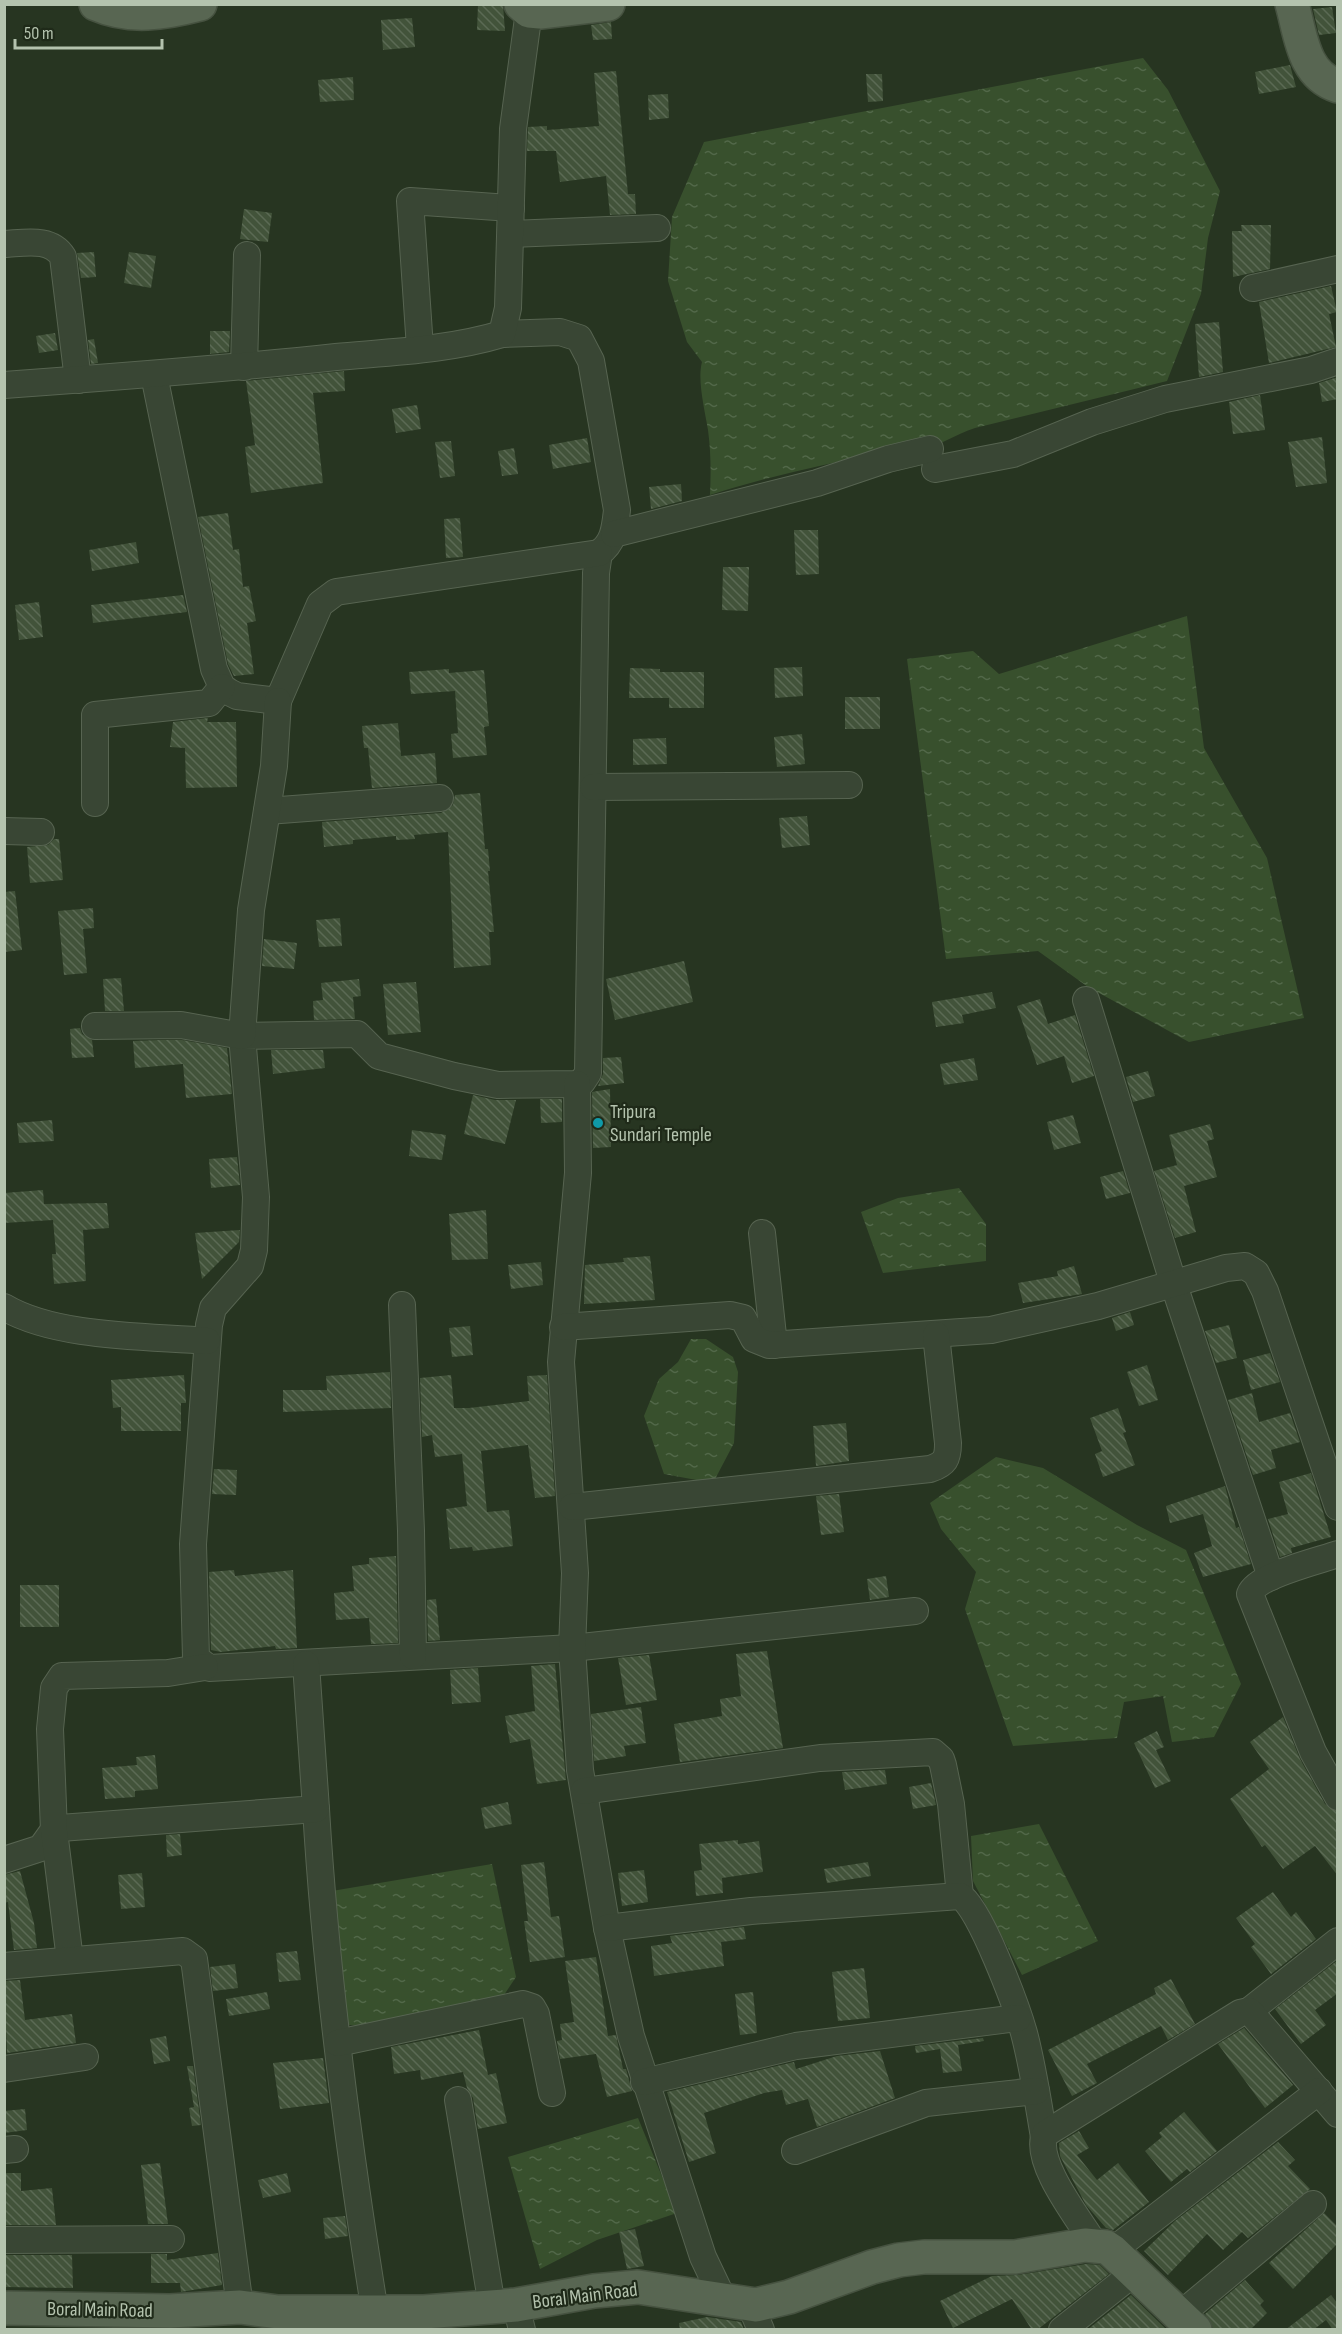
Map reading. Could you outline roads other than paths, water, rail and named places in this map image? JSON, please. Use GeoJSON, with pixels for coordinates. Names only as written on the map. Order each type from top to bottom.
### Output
{"type":"FeatureCollection","features":[{"type":"Feature","properties":{"kind":"main road"},"geometry":{"type":"LineString","coordinates":[[96,4],[125,13],[200,4]]}},
{"type":"Feature","properties":{"kind":"main road"},"geometry":{"type":"LineString","coordinates":[[525,8],[540,12],[608,4]]}},
{"type":"Feature","properties":{"kind":"main road"},"geometry":{"type":"LineString","coordinates":[[1292,4],[1310,65],[1322,81],[1338,86]]}},
{"type":"Feature","properties":{"kind":"main road"},"geometry":{"type":"LineString","coordinates":[[1114,2256],[1188,2322]]}},
{"type":"Feature","properties":{"kind":"main road","name":"Boral Main Road"},"geometry":{"type":"LineString","coordinates":[[4,2308],[173,2320],[240,2307],[339,2321],[375,2312],[510,2314],[594,2291],[638,2287],[745,2311],[872,2267],[899,2260],[924,2257],[1114,2256]]}},
{"type":"Feature","properties":{"kind":"street"},"geometry":{"type":"LineString","coordinates":[[502,334],[508,308],[513,129],[525,8]]}},
{"type":"Feature","properties":{"kind":"street"},"geometry":{"type":"LineString","coordinates":[[420,348],[410,201],[511,208]]}},
{"type":"Feature","properties":{"kind":"street"},"geometry":{"type":"LineString","coordinates":[[510,234],[657,228]]}},
{"type":"Feature","properties":{"kind":"street"},"geometry":{"type":"LineString","coordinates":[[4,244],[46,243],[57,247],[63,257],[78,380]]}},
{"type":"Feature","properties":{"kind":"street"},"geometry":{"type":"LineString","coordinates":[[244,367],[247,255]]}},
{"type":"Feature","properties":{"kind":"street"},"geometry":{"type":"LineString","coordinates":[[1253,288],[1338,269]]}},
{"type":"Feature","properties":{"kind":"street"},"geometry":{"type":"LineString","coordinates":[[4,385],[244,367],[473,342],[502,334],[560,332],[579,338],[591,361],[617,510],[596,573],[588,1073],[582,1082],[577,1084],[498,1085],[454,1076],[379,1056],[357,1034],[242,1036],[181,1025],[95,1026]]}},
{"type":"Feature","properties":{"kind":"street"},"geometry":{"type":"LineString","coordinates":[[205,1667],[196,1658],[192,1571],[207,1341],[213,1308],[250,1266],[254,1250],[256,1197],[242,1036],[251,910],[274,766],[278,701],[320,604],[336,592],[606,543],[817,483],[888,459],[1013,454],[1092,422],[1165,399],[1311,370],[1338,362]]}},
{"type":"Feature","properties":{"kind":"street"},"geometry":{"type":"LineString","coordinates":[[154,375],[214,669],[222,687],[237,696],[278,701]]}},
{"type":"Feature","properties":{"kind":"street"},"geometry":{"type":"LineString","coordinates":[[95,803],[95,715],[208,703],[222,687]]}},
{"type":"Feature","properties":{"kind":"street"},"geometry":{"type":"LineString","coordinates":[[593,787],[849,785]]}},
{"type":"Feature","properties":{"kind":"street"},"geometry":{"type":"LineString","coordinates":[[267,811],[440,798]]}},
{"type":"Feature","properties":{"kind":"street"},"geometry":{"type":"LineString","coordinates":[[4,831],[41,832]]}},
{"type":"Feature","properties":{"kind":"street"},"geometry":{"type":"LineString","coordinates":[[1086,1000],[1173,1282],[1271,1577]]}},
{"type":"Feature","properties":{"kind":"street"},"geometry":{"type":"LineString","coordinates":[[577,1084],[578,1173],[563,1327],[562,1385],[572,1507],[576,1594],[572,1648],[576,1727],[584,1791],[619,1991],[644,2082],[703,2257],[745,2311]]}},
{"type":"Feature","properties":{"kind":"street"},"geometry":{"type":"LineString","coordinates":[[762,1233],[774,1345]]}},
{"type":"Feature","properties":{"kind":"street"},"geometry":{"type":"LineString","coordinates":[[563,1327],[730,1315],[743,1318],[757,1343],[774,1345],[936,1335],[991,1330],[1072,1312],[1236,1265],[1251,1268],[1265,1291],[1338,1507]]}},
{"type":"Feature","properties":{"kind":"street"},"geometry":{"type":"LineString","coordinates":[[402,1305],[411,1531],[413,1656]]}},
{"type":"Feature","properties":{"kind":"street"},"geometry":{"type":"LineString","coordinates":[[4,1307],[27,1319],[63,1327],[207,1341]]}},
{"type":"Feature","properties":{"kind":"street"},"geometry":{"type":"LineString","coordinates":[[572,1507],[930,1469],[941,1465],[948,1456],[948,1443],[936,1335]]}},
{"type":"Feature","properties":{"kind":"street"},"geometry":{"type":"LineString","coordinates":[[1338,1554],[1271,1577],[1253,1588],[1251,1599],[1314,1752],[1338,1797]]}},
{"type":"Feature","properties":{"kind":"street"},"geometry":{"type":"LineString","coordinates":[[70,1960],[54,1831],[50,1729],[54,1688],[62,1676],[168,1674],[205,1667],[306,1664],[572,1648],[915,1611]]}},
{"type":"Feature","properties":{"kind":"street"},"geometry":{"type":"LineString","coordinates":[[306,1664],[323,1919],[355,2186],[375,2312]]}},
{"type":"Feature","properties":{"kind":"street"},"geometry":{"type":"LineString","coordinates":[[584,1791],[820,1758],[933,1752],[941,1759],[949,1794],[960,1896]]}},
{"type":"Feature","properties":{"kind":"street"},"geometry":{"type":"LineString","coordinates":[[4,1860],[41,1848],[54,1831],[316,1809]]}},
{"type":"Feature","properties":{"kind":"street"},"geometry":{"type":"LineString","coordinates":[[607,1928],[751,1911],[960,1896],[971,1904],[982,1927],[1018,2018],[1036,2091],[1044,2137],[1042,2147],[1049,2170],[1114,2256]]}},
{"type":"Feature","properties":{"kind":"street"},"geometry":{"type":"LineString","coordinates":[[1044,2137],[1048,2132],[1230,2020],[1249,2011],[1338,1941]]}},
{"type":"Feature","properties":{"kind":"street"},"geometry":{"type":"LineString","coordinates":[[4,1966],[183,1951],[194,1959],[240,2307]]}},
{"type":"Feature","properties":{"kind":"street"},"geometry":{"type":"LineString","coordinates":[[338,2043],[523,2004],[532,2007],[536,2014],[552,2093]]}},
{"type":"Feature","properties":{"kind":"street"},"geometry":{"type":"LineString","coordinates":[[1249,2011],[1338,2115]]}},
{"type":"Feature","properties":{"kind":"street"},"geometry":{"type":"LineString","coordinates":[[644,2082],[796,2046],[1018,2018]]}},
{"type":"Feature","properties":{"kind":"street"},"geometry":{"type":"LineString","coordinates":[[4,2069],[85,2057]]}},
{"type":"Feature","properties":{"kind":"street"},"geometry":{"type":"LineString","coordinates":[[795,2151],[926,2103],[1036,2091]]}},
{"type":"Feature","properties":{"kind":"street"},"geometry":{"type":"LineString","coordinates":[[1062,2330],[1114,2256],[1319,2091]]}},
{"type":"Feature","properties":{"kind":"street"},"geometry":{"type":"LineString","coordinates":[[458,2100],[510,2314]]}},
{"type":"Feature","properties":{"kind":"street"},"geometry":{"type":"LineString","coordinates":[[1188,2322],[1313,2204]]}},
{"type":"Feature","properties":{"kind":"street"},"geometry":{"type":"LineString","coordinates":[[4,2240],[171,2239]]}},
{"type":"Feature","properties":{"kind":"water"},"geometry":{"type":"Polygon","coordinates":[[[1143,58],[1168,90],[1220,191],[1208,238],[1201,294],[1167,381],[975,428],[920,452],[888,451],[776,476],[710,495],[710,454],[701,386],[702,362],[687,342],[668,281],[672,217],[704,142],[1143,58]]]}},
{"type":"Feature","properties":{"kind":"water"},"geometry":{"type":"Polygon","coordinates":[[[1187,616],[1204,748],[1267,858],[1304,1018],[1189,1042],[1088,987],[1038,951],[946,959],[907,659],[973,651],[999,674],[1187,616]]]}},
{"type":"Feature","properties":{"kind":"water"},"geometry":{"type":"Polygon","coordinates":[[[959,1188],[986,1224],[986,1261],[883,1273],[861,1212],[898,1198],[959,1188]]]}},
{"type":"Feature","properties":{"kind":"water"},"geometry":{"type":"Polygon","coordinates":[[[691,1339],[706,1339],[733,1357],[738,1372],[734,1443],[713,1483],[664,1474],[644,1416],[659,1379],[678,1362],[691,1339]]]}},
{"type":"Feature","properties":{"kind":"water"},"geometry":{"type":"Polygon","coordinates":[[[996,1457],[1043,1468],[1137,1525],[1186,1550],[1241,1684],[1214,1737],[1172,1742],[1163,1696],[1124,1702],[1117,1738],[1013,1746],[965,1609],[976,1572],[941,1529],[930,1503],[996,1457]]]}},
{"type":"Feature","properties":{"kind":"water"},"geometry":{"type":"Polygon","coordinates":[[[1039,1824],[1098,1941],[1022,1975],[973,1881],[971,1836],[1039,1824]]]}},
{"type":"Feature","properties":{"kind":"water"},"geometry":{"type":"Polygon","coordinates":[[[492,1864],[516,1977],[502,1998],[368,2026],[348,2025],[328,1898],[332,1891],[492,1864]]]}},
{"type":"Feature","properties":{"kind":"water"},"geometry":{"type":"Polygon","coordinates":[[[638,2118],[677,2213],[597,2240],[540,2269],[508,2157],[638,2118]]]}},
{"type":"Feature","properties":{"kind":"place","name":"Tripura Sundari Temple"},"geometry":{"type":"Point","coordinates":[598,1123]}}]}
